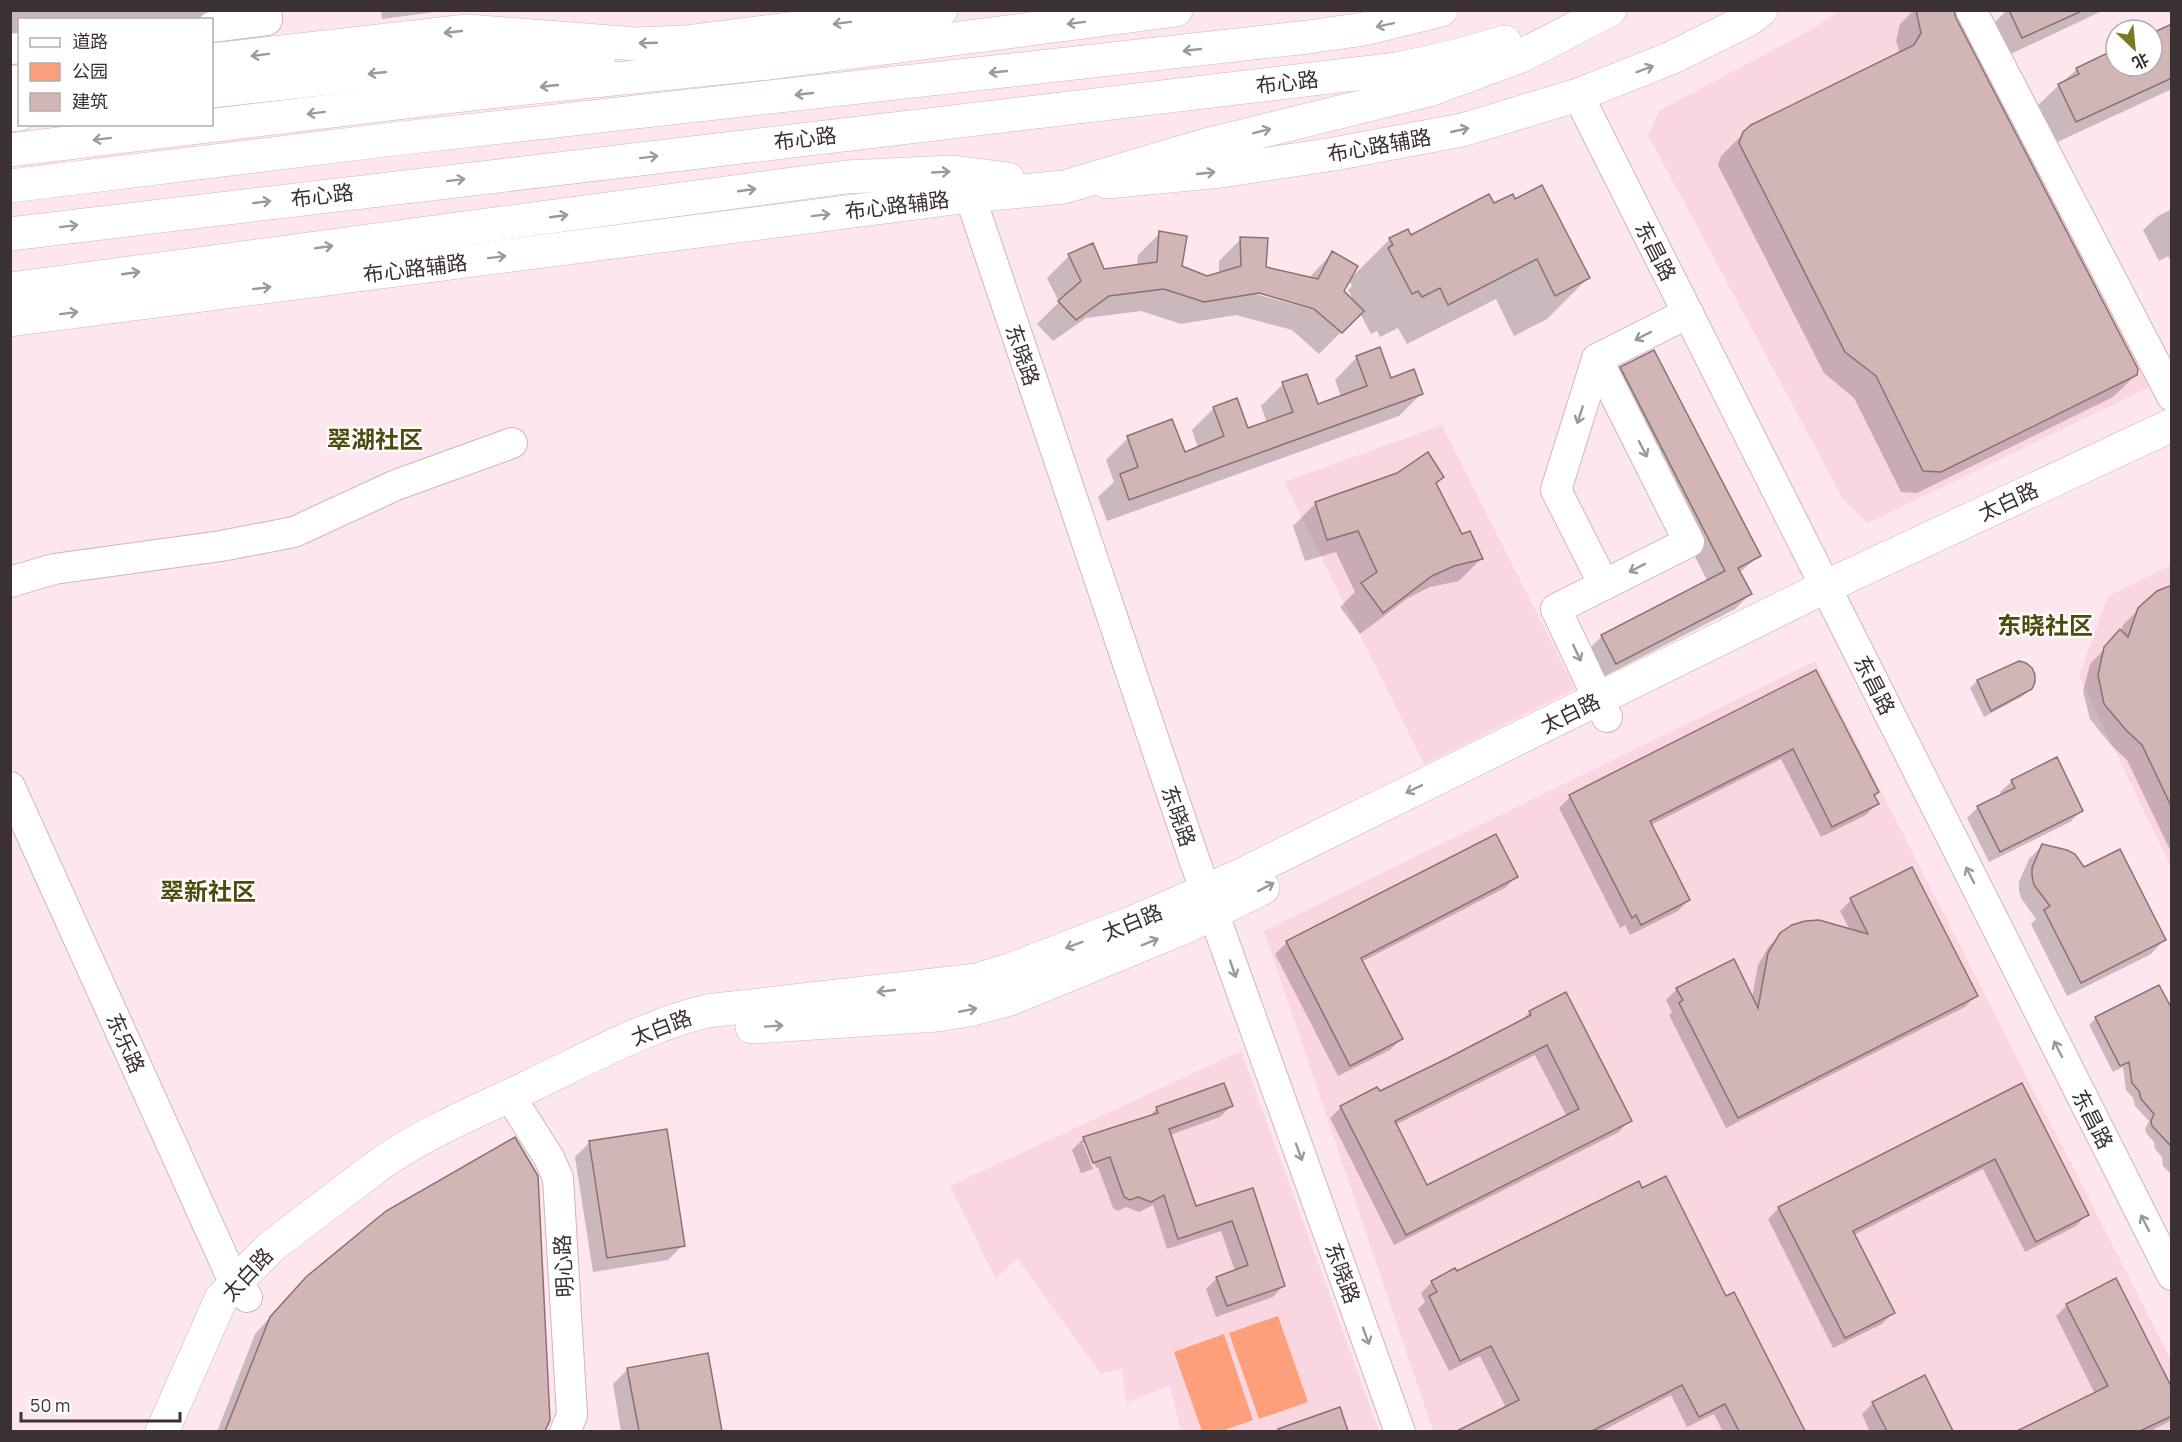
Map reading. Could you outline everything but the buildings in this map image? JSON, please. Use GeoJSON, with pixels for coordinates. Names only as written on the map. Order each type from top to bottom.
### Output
{"type":"FeatureCollection","features":[{"type":"Feature","properties":{"kind":"main road"},"geometry":{"type":"LineString","coordinates":[[213,125],[479,93],[707,70],[1176,10]]}},
{"type":"Feature","properties":{"kind":"main road","name":"布心路"},"geometry":{"type":"LineString","coordinates":[[10,186],[417,137],[1308,37],[1364,29],[1442,10]]}},
{"type":"Feature","properties":{"kind":"main road","name":"布心路"},"geometry":{"type":"LineString","coordinates":[[10,234],[1397,69],[1494,46],[1544,30],[1591,10]]}},
{"type":"Feature","properties":{"kind":"main road","name":"布心路"},"geometry":{"type":"LineString","coordinates":[[1064,187],[1202,146],[1429,90],[1521,56],[1610,10]]}},
{"type":"Feature","properties":{"kind":"main road","name":"布心路辅路"},"geometry":{"type":"LineString","coordinates":[[10,320],[970,196],[1221,171],[1334,154],[1462,130],[1578,95],[1671,58],[1748,20],[1761,10]]}},
{"type":"Feature","properties":{"kind":"main road"},"geometry":{"type":"LineString","coordinates":[[213,60],[467,31],[636,44],[684,42],[930,11]]}},
{"type":"Feature","properties":{"kind":"main road"},"geometry":{"type":"LineString","coordinates":[[213,91],[498,59],[616,69],[707,70]]}},
{"type":"Feature","properties":{"kind":"main road"},"geometry":{"type":"LineString","coordinates":[[10,150],[207,126]]}},
{"type":"Feature","properties":{"kind":"main road"},"geometry":{"type":"LineString","coordinates":[[10,290],[846,177],[952,172],[1064,187]]}},
{"type":"Feature","properties":{"kind":"main road","name":"太白路"},"geometry":{"type":"LineString","coordinates":[[185,1431],[242,1290],[272,1246],[392,1156],[461,1119],[619,1043],[685,1016],[706,1011],[977,980],[1210,903],[2172,425]]}},
{"type":"Feature","properties":{"kind":"main road","name":"太白路"},"geometry":{"type":"LineString","coordinates":[[1830,596],[1903,571],[2172,448]]}},
{"type":"Feature","properties":{"kind":"main road","name":"太白路"},"geometry":{"type":"LineString","coordinates":[[162,1431],[221,1299],[242,1290],[389,1180],[519,1109],[647,1050],[685,1038],[735,1028],[938,1015],[990,1005],[1168,934],[1210,903]]}},
{"type":"Feature","properties":{"kind":"street"},"geometry":{"type":"LineString","coordinates":[[213,27],[267,20],[266,10]]}},
{"type":"Feature","properties":{"kind":"street"},"geometry":{"type":"LineString","coordinates":[[1971,10],[2172,396]]}},
{"type":"Feature","properties":{"kind":"street","name":"东昌路"},"geometry":{"type":"LineString","coordinates":[[1578,95],[2172,1275]]}},
{"type":"Feature","properties":{"kind":"street","name":"东晓路"},"geometry":{"type":"LineString","coordinates":[[970,196],[1210,903],[1400,1431]]}},
{"type":"Feature","properties":{"kind":"street"},"geometry":{"type":"LineString","coordinates":[[1604,585],[1556,490],[1598,359],[1688,313]]}},
{"type":"Feature","properties":{"kind":"street"},"geometry":{"type":"LineString","coordinates":[[1598,359],[1689,542],[1556,609],[1603,708]]}},
{"type":"Feature","properties":{"kind":"street"},"geometry":{"type":"LineString","coordinates":[[10,582],[54,569],[221,546],[294,532],[396,485],[512,443]]}},
{"type":"Feature","properties":{"kind":"street","name":"东乐路"},"geometry":{"type":"LineString","coordinates":[[10,787],[229,1271],[242,1290]]}},
{"type":"Feature","properties":{"kind":"street","name":"明心路"},"geometry":{"type":"LineString","coordinates":[[519,1109],[549,1158],[558,1178],[572,1415],[565,1431]]}},
{"type":"Feature","properties":{"kind":"shaded area"},"geometry":{"type":"Polygon","coordinates":[[[1839,11],[1962,11],[2156,384],[1868,523],[1843,499],[1648,135],[1660,110],[1811,30],[1839,11]]]}},
{"type":"Feature","properties":{"kind":"shaded area"},"geometry":{"type":"Polygon","coordinates":[[[1442,425],[1575,689],[1424,764],[1284,482],[1442,425]]]}},
{"type":"Feature","properties":{"kind":"shaded area"},"geometry":{"type":"Polygon","coordinates":[[[2171,565],[2171,867],[2079,676],[2108,596],[2171,565]]]}},
{"type":"Feature","properties":{"kind":"shaded area"},"geometry":{"type":"Polygon","coordinates":[[[1815,661],[2171,1360],[2171,1428],[2164,1432],[1433,1431],[1264,931],[1815,661]]]}},
{"type":"Feature","properties":{"kind":"shaded area"},"geometry":{"type":"Polygon","coordinates":[[[1241,1051],[1379,1431],[1181,1431],[1170,1386],[1126,1402],[1122,1369],[1101,1374],[1017,1258],[996,1279],[950,1186],[1241,1051]]]}},
{"type":"Feature","properties":{"kind":"green space"},"geometry":{"type":"Polygon","coordinates":[[[1278,1316],[1308,1402],[1259,1419],[1229,1333],[1278,1316]]]}},
{"type":"Feature","properties":{"kind":"green space"},"geometry":{"type":"Polygon","coordinates":[[[1224,1334],[1253,1420],[1222,1431],[1202,1431],[1174,1352],[1224,1334]]]}},
{"type":"Feature","properties":{"kind":"district","name":"翠湖社区"},"geometry":{"type":"Point","coordinates":[375,438]}},
{"type":"Feature","properties":{"kind":"district","name":"东晓社区"},"geometry":{"type":"Point","coordinates":[2045,624]}},
{"type":"Feature","properties":{"kind":"district","name":"翠新社区"},"geometry":{"type":"Point","coordinates":[208,890]}}]}
